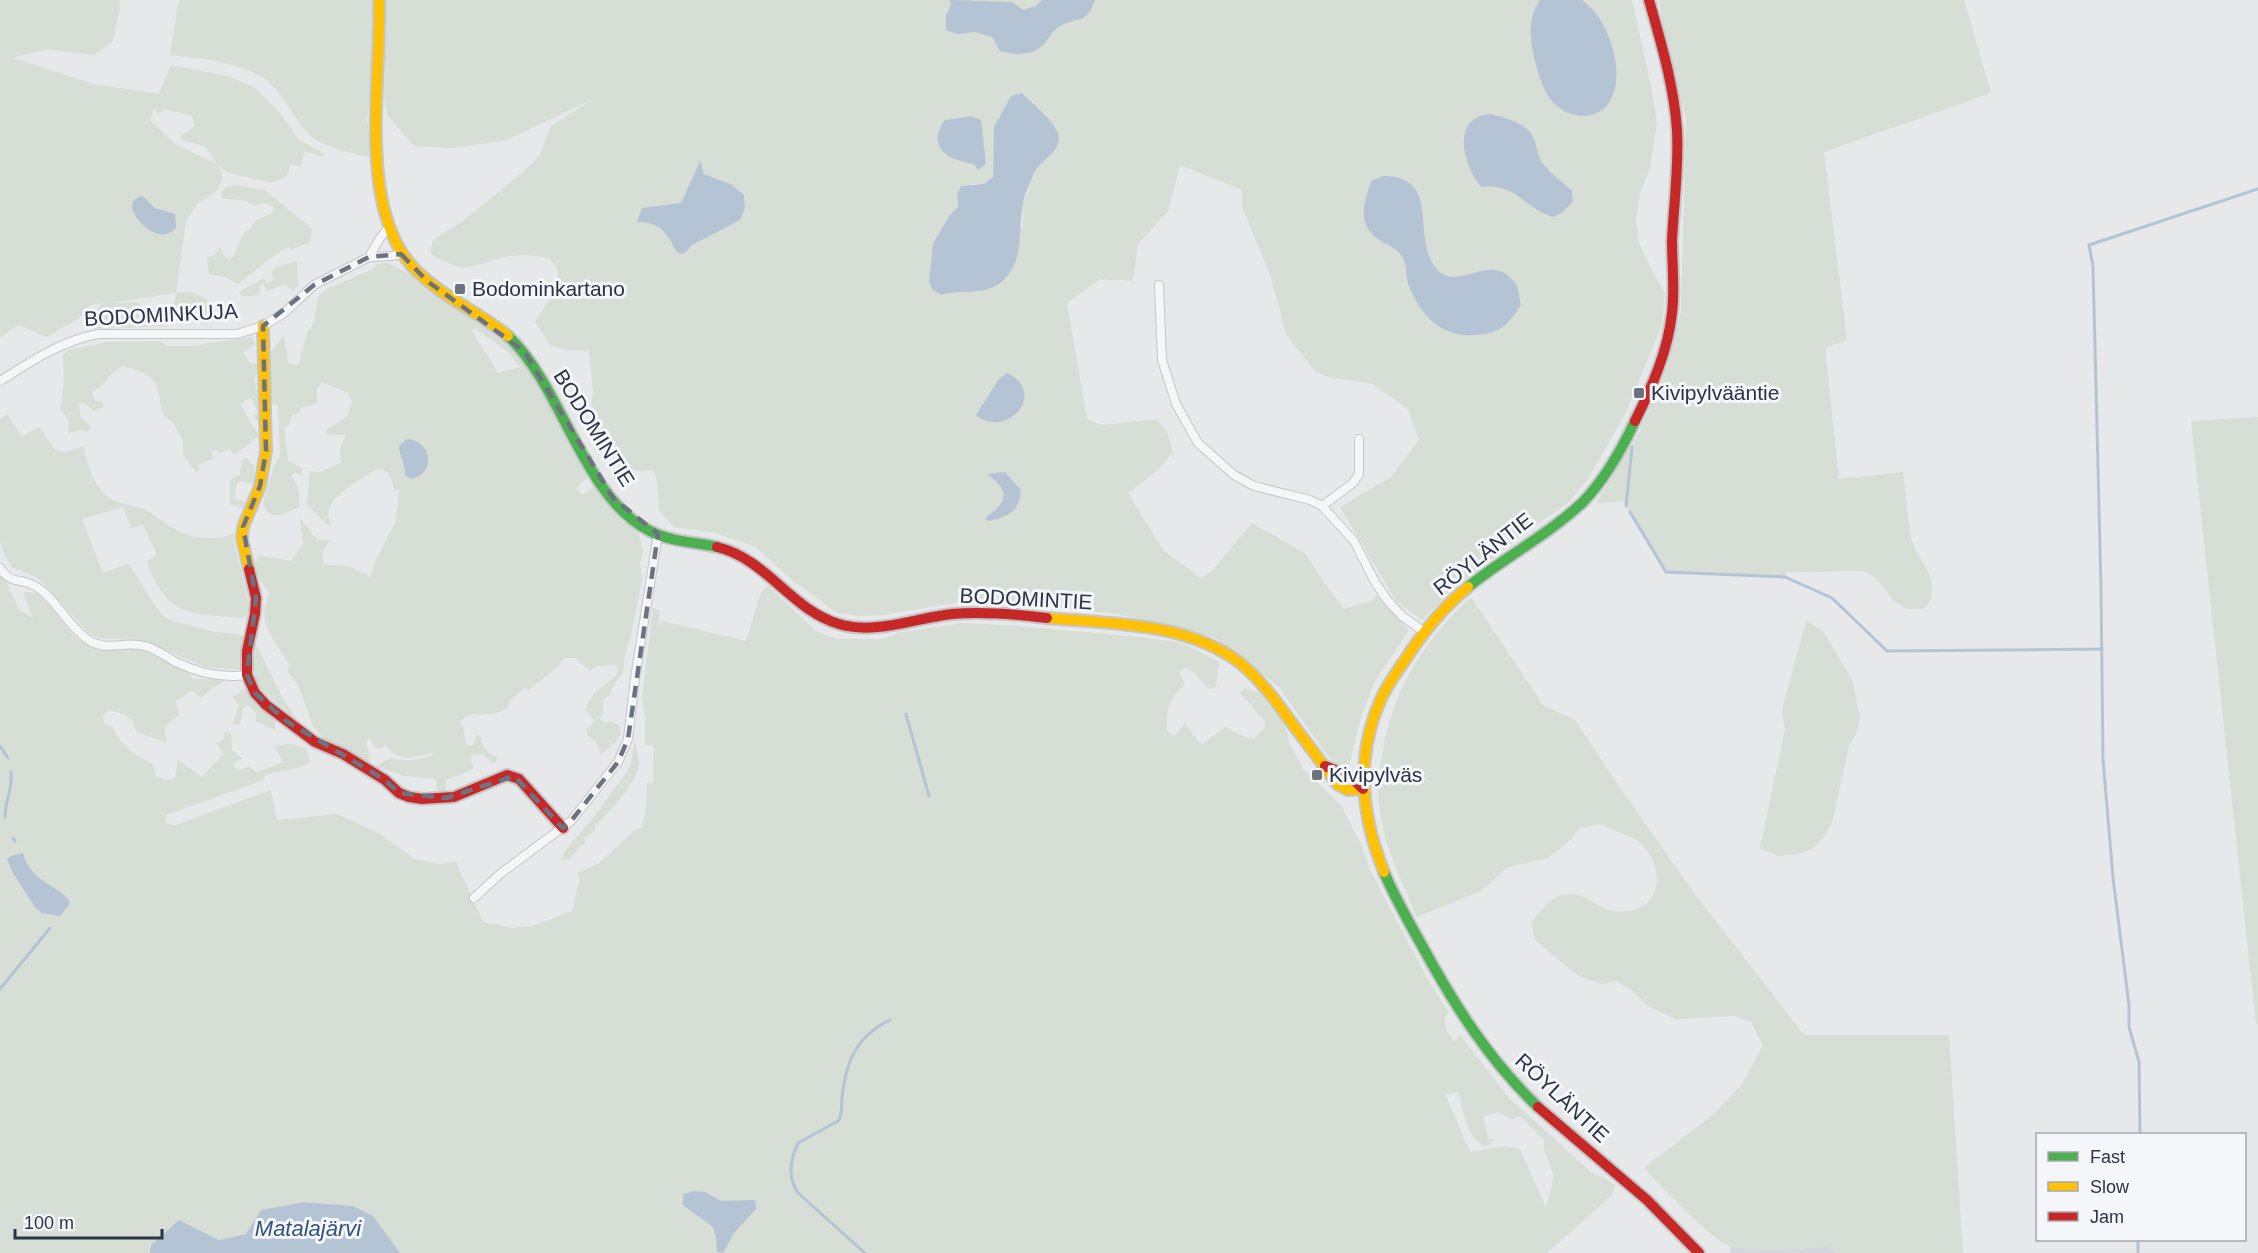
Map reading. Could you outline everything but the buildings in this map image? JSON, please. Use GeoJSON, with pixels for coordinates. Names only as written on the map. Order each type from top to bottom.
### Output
{"type":"FeatureCollection","features":[{"type":"Feature","properties":{"kind":"street","name":"BODOMINTIE"},"geometry":{"type":"LineString","coordinates":[[379,0],[381,54],[376,138],[379,173],[389,227],[401,254],[427,281],[498,328],[524,351],[596,474],[613,498],[642,527],[658,534],[715,546],[739,554],[761,568],[826,621],[844,626],[884,624],[965,612],[1116,624],[1193,639],[1224,651],[1252,674],[1324,765],[1350,776],[1363,789]]}},
{"type":"Feature","properties":{"kind":"street","name":"RÖYLÄNTIE"},"geometry":{"type":"LineString","coordinates":[[1649,0],[1672,89],[1678,144],[1672,242],[1672,313],[1666,346],[1648,392],[1626,437],[1602,479],[1589,495],[1565,517],[1461,592],[1424,631],[1380,699],[1370,730],[1364,763],[1363,789],[1367,824],[1391,891],[1445,988],[1482,1046],[1538,1109],[1646,1199],[1699,1253]]}},
{"type":"Feature","properties":{"kind":"street"},"geometry":{"type":"LineString","coordinates":[[369,257],[389,227]]}},
{"type":"Feature","properties":{"kind":"street","name":"BODOMINKUJA"},"geometry":{"type":"LineString","coordinates":[[0,381],[59,345],[77,338],[98,334],[237,334],[263,326],[284,313],[314,285],[369,257],[401,254]]}},
{"type":"Feature","properties":{"kind":"street"},"geometry":{"type":"LineString","coordinates":[[1159,285],[1162,360],[1176,404],[1198,443],[1234,475],[1254,486],[1310,500],[1322,506],[1354,541],[1375,582],[1388,601],[1402,616],[1424,631]]}},
{"type":"Feature","properties":{"kind":"street","name":"BODOMINKUJA"},"geometry":{"type":"LineString","coordinates":[[247,675],[247,651],[256,598],[242,538],[243,527],[260,486],[266,451],[263,326]]}},
{"type":"Feature","properties":{"kind":"street"},"geometry":{"type":"LineString","coordinates":[[1322,506],[1353,483],[1359,474],[1359,440]]}},
{"type":"Feature","properties":{"kind":"street"},"geometry":{"type":"LineString","coordinates":[[474,898],[500,874],[571,821],[618,762],[628,739],[635,678],[658,534]]}},
{"type":"Feature","properties":{"kind":"street"},"geometry":{"type":"LineString","coordinates":[[0,568],[11,580],[35,585],[77,632],[93,642],[106,647],[140,645],[204,672],[231,677],[247,675],[255,693],[286,721],[315,742],[343,754],[385,780],[399,793],[422,799],[446,798],[507,775],[514,776],[562,828]]}},
{"type":"Feature","properties":{"kind":"highlighted area"},"geometry":{"type":"Polygon","coordinates":[[[401,254],[427,281],[524,351],[613,498],[658,534],[628,739],[618,762],[571,821],[563,828],[514,776],[446,798],[399,793],[385,780],[286,721],[255,693],[247,675],[256,598],[243,527],[260,486],[266,451],[263,326],[314,285],[369,257],[401,254]]]}},
{"type":"Feature","properties":{"kind":"shaded area"},"geometry":{"type":"Polygon","coordinates":[[[0,0],[119,0],[120,7],[113,41],[94,55],[47,49],[13,58],[93,84],[159,94],[171,65],[231,77],[254,87],[279,112],[299,140],[325,154],[324,157],[304,151],[301,167],[291,164],[287,176],[271,183],[226,172],[219,166],[223,178],[216,192],[197,204],[186,221],[176,293],[109,303],[137,302],[148,314],[162,315],[168,326],[94,329],[97,309],[103,303],[91,305],[79,318],[47,337],[19,325],[0,337],[0,0]],[[154,108],[150,120],[175,144],[217,164],[205,146],[183,141],[181,135],[195,126],[192,116],[165,109],[158,114],[154,108]]]}},
{"type":"Feature","properties":{"kind":"shaded area"},"geometry":{"type":"Polygon","coordinates":[[[179,0],[372,0],[376,41],[367,119],[372,158],[327,145],[311,136],[278,92],[256,74],[225,63],[170,55],[179,0]]]}},
{"type":"Feature","properties":{"kind":"shaded area"},"geometry":{"type":"Polygon","coordinates":[[[385,0],[1632,0],[1657,123],[1650,168],[1640,193],[1636,220],[1639,243],[1665,293],[1662,325],[1625,414],[1588,479],[1567,504],[1455,587],[1422,620],[1396,601],[1340,507],[1391,477],[1419,440],[1408,409],[1371,383],[1331,378],[1315,371],[1286,334],[1271,277],[1242,207],[1242,190],[1180,165],[1168,211],[1138,244],[1133,281],[1100,279],[1067,303],[1087,419],[1102,425],[1157,419],[1167,432],[1173,452],[1159,469],[1128,493],[1163,550],[1201,578],[1212,571],[1252,523],[1306,554],[1344,609],[1372,601],[1376,595],[1406,627],[1408,631],[1375,681],[1362,714],[1348,768],[1336,763],[1326,754],[1279,687],[1214,637],[1117,614],[1008,602],[967,601],[883,615],[859,616],[837,613],[791,579],[754,546],[712,532],[674,527],[659,510],[657,481],[653,470],[639,471],[619,467],[594,432],[590,416],[593,392],[589,351],[567,350],[551,346],[535,322],[559,284],[557,268],[550,259],[521,255],[466,267],[456,266],[430,253],[433,240],[463,221],[522,173],[540,155],[550,127],[591,100],[507,140],[453,148],[414,146],[387,115],[384,93],[385,0]],[[1022,93],[1011,96],[994,127],[993,177],[984,184],[971,184],[957,194],[958,207],[950,215],[933,243],[930,269],[956,291],[978,293],[1022,227],[1023,202],[1032,176],[1040,162],[1051,155],[1034,106],[1022,93]],[[971,116],[945,120],[961,162],[986,164],[980,120],[971,116]]]}},
{"type":"Feature","properties":{"kind":"shaded area"},"geometry":{"type":"Polygon","coordinates":[[[1659,0],[1964,0],[1991,93],[1824,152],[1847,340],[1825,348],[1839,479],[1903,472],[1911,537],[1931,581],[1930,599],[1924,609],[1907,609],[1894,601],[1877,579],[1864,571],[1788,572],[1785,577],[1666,572],[1626,506],[1627,501],[1596,503],[1637,437],[1668,365],[1681,312],[1686,118],[1665,38],[1659,0]]]}},
{"type":"Feature","properties":{"kind":"shaded area"},"geometry":{"type":"Polygon","coordinates":[[[237,185],[265,190],[312,229],[310,242],[291,250],[289,247],[282,250],[237,284],[228,278],[209,274],[207,258],[215,254],[220,247],[223,255],[229,260],[234,256],[243,234],[256,220],[273,213],[274,208],[267,204],[254,206],[247,201],[222,198],[221,192],[226,187],[237,185]]]}},
{"type":"Feature","properties":{"kind":"shaded area"},"geometry":{"type":"Polygon","coordinates":[[[297,261],[298,287],[292,291],[285,284],[267,291],[263,283],[259,287],[260,295],[244,296],[238,292],[264,279],[267,283],[273,281],[272,271],[276,267],[297,261]]]}},
{"type":"Feature","properties":{"kind":"shaded area"},"geometry":{"type":"Polygon","coordinates":[[[387,263],[408,273],[422,287],[492,331],[514,350],[531,371],[556,415],[574,454],[589,476],[576,488],[582,495],[595,486],[614,513],[639,534],[643,552],[640,563],[642,580],[632,631],[625,654],[623,673],[612,688],[610,695],[603,700],[603,713],[600,719],[605,723],[612,721],[619,726],[621,734],[616,742],[601,754],[596,741],[589,737],[586,730],[595,721],[585,709],[594,693],[617,675],[618,668],[615,665],[597,666],[590,671],[575,658],[565,658],[529,690],[524,688],[510,700],[508,708],[498,713],[475,715],[473,713],[458,722],[463,726],[466,746],[473,745],[477,734],[481,737],[486,750],[498,758],[494,764],[482,754],[470,756],[474,769],[446,780],[446,794],[437,794],[436,779],[405,776],[377,767],[391,758],[416,759],[431,756],[433,752],[402,757],[385,745],[382,748],[375,748],[370,737],[366,741],[371,763],[323,738],[313,726],[297,683],[288,672],[289,664],[265,621],[264,613],[269,592],[256,570],[259,555],[291,561],[303,544],[300,518],[317,540],[330,540],[322,553],[324,565],[350,566],[370,577],[396,521],[399,489],[395,491],[390,476],[385,471],[377,469],[335,499],[330,507],[328,516],[331,525],[328,526],[307,504],[310,471],[321,472],[341,462],[340,449],[346,435],[326,434],[326,430],[347,416],[352,401],[348,393],[322,382],[317,389],[317,402],[311,406],[302,407],[296,415],[293,414],[288,426],[284,427],[288,460],[303,469],[301,475],[295,472],[291,476],[298,487],[300,507],[280,515],[267,512],[263,503],[274,465],[280,457],[278,405],[270,403],[268,356],[284,335],[288,363],[298,366],[307,333],[314,322],[318,297],[327,289],[373,269],[376,264],[387,263]],[[475,328],[472,331],[497,373],[520,367],[507,351],[475,328]]]}},
{"type":"Feature","properties":{"kind":"shaded area"},"geometry":{"type":"Polygon","coordinates":[[[188,292],[203,297],[215,311],[213,319],[208,324],[180,321],[174,306],[176,293],[188,292]]]}},
{"type":"Feature","properties":{"kind":"shaded area"},"geometry":{"type":"Polygon","coordinates":[[[252,337],[255,344],[243,353],[250,363],[257,364],[257,373],[254,378],[261,427],[254,416],[258,413],[251,398],[240,404],[259,436],[237,453],[234,454],[230,449],[221,452],[214,450],[211,452],[214,458],[198,465],[200,470],[196,472],[183,455],[183,441],[173,422],[164,414],[153,380],[143,373],[123,366],[92,392],[94,400],[102,402],[104,407],[93,411],[85,403],[79,403],[80,416],[91,427],[89,431],[79,430],[68,433],[69,420],[60,409],[64,381],[63,355],[68,350],[107,342],[159,341],[168,346],[191,346],[252,337]]]}},
{"type":"Feature","properties":{"kind":"shaded area"},"geometry":{"type":"Polygon","coordinates":[[[8,415],[22,437],[39,427],[55,450],[64,452],[83,447],[94,480],[111,499],[146,510],[173,528],[190,535],[216,538],[234,533],[234,542],[247,594],[249,613],[244,618],[196,613],[184,610],[173,603],[155,581],[147,562],[157,555],[143,525],[131,528],[123,507],[82,519],[103,573],[129,564],[164,617],[216,632],[239,634],[244,638],[242,670],[206,667],[141,640],[99,638],[88,632],[39,579],[12,567],[0,541],[0,419],[8,415]]]}},
{"type":"Feature","properties":{"kind":"shaded area"},"geometry":{"type":"Polygon","coordinates":[[[2258,417],[2258,1024],[2256,1024],[2191,421],[2258,417]]]}},
{"type":"Feature","properties":{"kind":"shaded area"},"geometry":{"type":"Polygon","coordinates":[[[248,458],[254,465],[254,484],[241,481],[237,483],[234,499],[246,502],[241,508],[230,504],[230,481],[236,475],[240,475],[242,459],[248,458]]]}},
{"type":"Feature","properties":{"kind":"shaded area"},"geometry":{"type":"Polygon","coordinates":[[[0,568],[19,610],[33,618],[25,592],[43,598],[74,636],[90,647],[105,650],[125,648],[140,650],[190,673],[193,679],[226,679],[201,697],[192,691],[176,701],[179,715],[164,727],[167,743],[136,732],[133,721],[123,714],[109,710],[103,716],[104,724],[112,726],[129,749],[153,764],[156,776],[165,780],[175,778],[178,760],[202,777],[223,754],[217,743],[223,740],[225,731],[231,734],[232,750],[243,759],[237,761],[233,766],[239,770],[249,767],[257,772],[283,762],[274,746],[290,744],[306,748],[310,763],[265,775],[264,780],[166,815],[166,823],[173,826],[271,790],[277,820],[337,814],[379,833],[414,859],[439,864],[456,862],[483,922],[513,928],[533,926],[572,911],[580,880],[577,873],[598,864],[634,831],[642,828],[646,809],[647,783],[653,783],[654,746],[645,744],[642,698],[653,608],[660,611],[661,628],[662,621],[746,641],[761,592],[768,586],[817,632],[837,639],[883,639],[897,633],[962,623],[1140,637],[1189,646],[1219,662],[1216,687],[1208,689],[1186,667],[1179,672],[1185,684],[1170,705],[1167,731],[1175,736],[1185,723],[1202,744],[1226,727],[1253,739],[1265,728],[1265,721],[1240,693],[1245,688],[1260,693],[1283,723],[1288,733],[1289,743],[1304,770],[1341,805],[1362,847],[1371,872],[1426,976],[1449,1013],[1445,1016],[1445,1020],[1450,1036],[1455,1041],[1460,1035],[1509,1098],[1592,1173],[1615,1185],[1612,1195],[1547,1253],[400,1253],[373,1216],[353,1206],[304,1202],[261,1210],[246,1234],[219,1240],[179,1220],[152,1245],[150,1253],[0,1253],[0,568]],[[1458,1092],[1445,1094],[1470,1152],[1504,1146],[1520,1149],[1546,1208],[1554,1176],[1544,1149],[1544,1140],[1520,1116],[1512,1120],[1499,1112],[1483,1116],[1488,1139],[1495,1139],[1490,1145],[1483,1145],[1477,1141],[1468,1126],[1458,1092]]]}},
{"type":"Feature","properties":{"kind":"shaded area"},"geometry":{"type":"Polygon","coordinates":[[[1471,597],[1543,705],[1575,720],[1691,889],[1804,1035],[1949,1035],[1963,1253],[1837,1253],[1827,1246],[1765,1250],[1730,1246],[1699,1223],[1644,1168],[1714,1114],[1743,1083],[1763,1045],[1751,1022],[1735,1016],[1676,1019],[1648,1006],[1633,991],[1617,981],[1601,984],[1578,976],[1534,939],[1532,922],[1546,906],[1559,896],[1571,894],[1583,896],[1609,910],[1623,912],[1636,909],[1648,902],[1655,891],[1656,871],[1648,852],[1635,839],[1601,825],[1580,828],[1569,841],[1548,858],[1508,867],[1481,891],[1417,917],[1384,834],[1378,786],[1383,749],[1395,705],[1414,666],[1439,630],[1471,597]]]}},
{"type":"Feature","properties":{"kind":"shaded area"},"geometry":{"type":"Polygon","coordinates":[[[1806,621],[1823,631],[1852,680],[1860,717],[1857,733],[1849,745],[1833,819],[1825,836],[1812,849],[1798,854],[1778,856],[1760,848],[1785,730],[1782,711],[1806,621]]]}},
{"type":"Feature","properties":{"kind":"shaded area"},"geometry":{"type":"Polygon","coordinates":[[[255,642],[281,695],[298,722],[260,688],[251,667],[255,642]]]}},
{"type":"Feature","properties":{"kind":"shaded area"},"geometry":{"type":"Polygon","coordinates":[[[247,687],[262,707],[275,719],[275,730],[256,721],[256,713],[248,705],[243,708],[240,725],[233,724],[239,705],[233,697],[247,687]]]}},
{"type":"Feature","properties":{"kind":"shaded area"},"geometry":{"type":"Polygon","coordinates":[[[635,740],[639,764],[628,788],[595,825],[596,830],[584,838],[586,843],[579,847],[570,859],[562,860],[564,852],[597,813],[630,767],[635,740]]]}},
{"type":"Feature","properties":{"kind":"shaded area"},"geometry":{"type":"Polygon","coordinates":[[[1730,1246],[1762,1250],[1827,1246],[1837,1253],[1731,1253],[1730,1246]]]}},
{"type":"Feature","properties":{"kind":"water"},"geometry":{"type":"Polygon","coordinates":[[[949,0],[1012,2],[1023,10],[1036,6],[1042,0],[1095,0],[1085,17],[1057,28],[1037,50],[1021,54],[1000,51],[992,37],[974,32],[957,34],[946,30],[946,16],[951,5],[949,0]]]}},
{"type":"Feature","properties":{"kind":"water"},"geometry":{"type":"Polygon","coordinates":[[[1540,0],[1582,0],[1594,10],[1602,22],[1615,59],[1616,85],[1606,107],[1599,112],[1586,116],[1565,111],[1551,99],[1541,82],[1531,37],[1531,22],[1540,0]]]}},
{"type":"Feature","properties":{"kind":"water"},"geometry":{"type":"Polygon","coordinates":[[[1022,93],[1050,120],[1059,138],[1056,149],[1039,166],[1025,194],[1018,250],[1013,267],[1001,282],[993,287],[941,295],[933,290],[929,282],[933,243],[950,215],[958,207],[957,194],[961,186],[984,184],[993,177],[994,127],[1011,96],[1022,93]]]}},
{"type":"Feature","properties":{"kind":"water"},"geometry":{"type":"Polygon","coordinates":[[[1490,114],[1515,122],[1530,133],[1542,162],[1572,191],[1573,202],[1563,212],[1553,217],[1533,208],[1512,192],[1493,187],[1481,187],[1467,162],[1465,132],[1469,124],[1478,117],[1490,114]]]}},
{"type":"Feature","properties":{"kind":"water"},"geometry":{"type":"Polygon","coordinates":[[[971,116],[981,120],[986,164],[978,170],[974,164],[949,156],[939,145],[938,138],[939,130],[945,120],[971,116]]]}},
{"type":"Feature","properties":{"kind":"water"},"geometry":{"type":"Polygon","coordinates":[[[700,161],[704,174],[732,185],[744,195],[745,208],[740,220],[692,245],[683,254],[677,253],[662,230],[652,224],[637,222],[642,208],[681,203],[700,161]]]}},
{"type":"Feature","properties":{"kind":"water"},"geometry":{"type":"Polygon","coordinates":[[[1383,176],[1401,179],[1413,186],[1419,197],[1429,255],[1436,268],[1444,275],[1454,277],[1495,270],[1506,274],[1515,283],[1521,305],[1502,328],[1490,333],[1462,335],[1442,328],[1426,315],[1409,286],[1405,262],[1401,255],[1374,236],[1365,222],[1364,208],[1371,181],[1383,176]]]}},
{"type":"Feature","properties":{"kind":"water"},"geometry":{"type":"Polygon","coordinates":[[[141,196],[155,208],[175,214],[176,228],[170,233],[163,234],[144,226],[132,208],[133,201],[141,196]]]}},
{"type":"Feature","properties":{"kind":"water"},"geometry":{"type":"Polygon","coordinates":[[[1007,373],[1019,382],[1024,392],[1024,402],[1019,411],[999,422],[988,421],[976,415],[999,379],[1007,373]]]}},
{"type":"Feature","properties":{"kind":"water"},"geometry":{"type":"Polygon","coordinates":[[[407,439],[422,445],[428,457],[425,470],[420,476],[411,479],[405,475],[399,450],[399,446],[407,439]]]}},
{"type":"Feature","properties":{"kind":"water"},"geometry":{"type":"Polygon","coordinates":[[[1005,472],[1021,490],[1020,497],[1012,512],[989,521],[985,519],[999,506],[1004,496],[995,480],[987,474],[1005,472]]]}},
{"type":"Feature","properties":{"kind":"water"},"geometry":{"type":"Polygon","coordinates":[[[23,853],[33,872],[67,898],[70,904],[60,916],[42,913],[35,907],[13,873],[7,859],[23,853]]]}},
{"type":"Feature","properties":{"kind":"water"},"geometry":{"type":"Polygon","coordinates":[[[694,1191],[705,1192],[721,1201],[755,1200],[756,1209],[734,1233],[723,1253],[717,1252],[713,1227],[683,1205],[683,1194],[694,1191]]]}},
{"type":"Feature","properties":{"kind":"water","name":"Matalajärvi"},"geometry":{"type":"Polygon","coordinates":[[[304,1202],[353,1206],[373,1216],[400,1253],[150,1253],[151,1245],[179,1220],[219,1240],[246,1234],[261,1210],[304,1202]]]}},
{"type":"Feature","properties":{"kind":"waterway"},"geometry":{"type":"LineString","coordinates":[[2140,1133],[2139,1062],[2129,1027],[2129,1005],[2113,878],[2103,759],[2093,266],[2089,245],[2258,189]]}},
{"type":"Feature","properties":{"kind":"waterway"},"geometry":{"type":"LineString","coordinates":[[1626,506],[1632,447]]}},
{"type":"Feature","properties":{"kind":"waterway"},"geometry":{"type":"LineString","coordinates":[[1630,512],[1666,572],[1785,577],[1832,598],[1887,651],[2102,649]]}},
{"type":"Feature","properties":{"kind":"waterway"},"geometry":{"type":"LineString","coordinates":[[906,714],[929,796]]}},
{"type":"Feature","properties":{"kind":"waterway"},"geometry":{"type":"LineString","coordinates":[[0,746],[8,758]]}},
{"type":"Feature","properties":{"kind":"waterway"},"geometry":{"type":"LineString","coordinates":[[5,817],[11,772]]}},
{"type":"Feature","properties":{"kind":"waterway"},"geometry":{"type":"LineString","coordinates":[[0,989],[50,928]]}},
{"type":"Feature","properties":{"kind":"waterway"},"geometry":{"type":"LineString","coordinates":[[865,1253],[798,1193],[792,1181],[791,1168],[798,1143],[840,1119],[846,1073],[854,1052],[868,1034],[890,1020]]}},
{"type":"Feature","properties":{"kind":"waterway"},"geometry":{"type":"LineString","coordinates":[[2138,1241],[2138,1253]]}},
{"type":"Feature","properties":{"kind":"traffic: fast"},"geometry":{"type":"LineString","coordinates":[[508,336],[527,357],[544,383],[590,468],[608,494],[627,515],[658,535],[717,547]]}},
{"type":"Feature","properties":{"kind":"traffic: fast"},"geometry":{"type":"LineString","coordinates":[[1468,587],[1570,514],[1583,502],[1599,484],[1635,421]]}},
{"type":"Feature","properties":{"kind":"traffic: fast"},"geometry":{"type":"LineString","coordinates":[[1384,872],[1432,965],[1459,1008],[1487,1050],[1538,1107]]}},
{"type":"Feature","properties":{"kind":"traffic: slow"},"geometry":{"type":"LineString","coordinates":[[379,0],[376,102],[378,175],[384,210],[395,240],[412,266],[423,277],[508,336]]}},
{"type":"Feature","properties":{"kind":"traffic: slow"},"geometry":{"type":"LineString","coordinates":[[249,569],[242,539],[243,527],[260,486],[266,451],[263,326]]}},
{"type":"Feature","properties":{"kind":"traffic: slow"},"geometry":{"type":"LineString","coordinates":[[1384,872],[1370,829],[1364,786],[1364,764],[1373,720],[1386,689],[1419,640],[1441,612],[1468,587]]}},
{"type":"Feature","properties":{"kind":"traffic: slow"},"geometry":{"type":"LineString","coordinates":[[1047,618],[1148,627],[1173,632],[1219,650],[1240,663],[1261,683],[1337,784],[1348,790],[1363,789]]}},
{"type":"Feature","properties":{"kind":"traffic: jam"},"geometry":{"type":"LineString","coordinates":[[1635,421],[1663,355],[1670,327],[1673,295],[1672,240],[1677,171],[1677,130],[1670,80],[1649,0]]}},
{"type":"Feature","properties":{"kind":"traffic: jam"},"geometry":{"type":"LineString","coordinates":[[717,547],[735,553],[750,562],[807,608],[839,624],[853,627],[881,627],[938,616],[976,613],[1047,618]]}},
{"type":"Feature","properties":{"kind":"traffic: jam"},"geometry":{"type":"LineString","coordinates":[[249,569],[256,598],[247,651],[247,675],[255,693],[266,705],[315,742],[343,754],[385,780],[399,793],[422,799],[454,797],[507,775],[519,779],[563,828]]}},
{"type":"Feature","properties":{"kind":"traffic: jam"},"geometry":{"type":"LineString","coordinates":[[1325,766],[1350,776],[1363,789]]}},
{"type":"Feature","properties":{"kind":"traffic: jam"},"geometry":{"type":"LineString","coordinates":[[1538,1107],[1647,1200],[1699,1253]]}},
{"type":"Feature","properties":{"kind":"place","name":"Bodominkartano"},"geometry":{"type":"Point","coordinates":[460,289]}},
{"type":"Feature","properties":{"kind":"place","name":"Kivipylvääntie"},"geometry":{"type":"Point","coordinates":[1639,393]}},
{"type":"Feature","properties":{"kind":"place","name":"Kivipylväs"},"geometry":{"type":"Point","coordinates":[1317,775]}}]}
